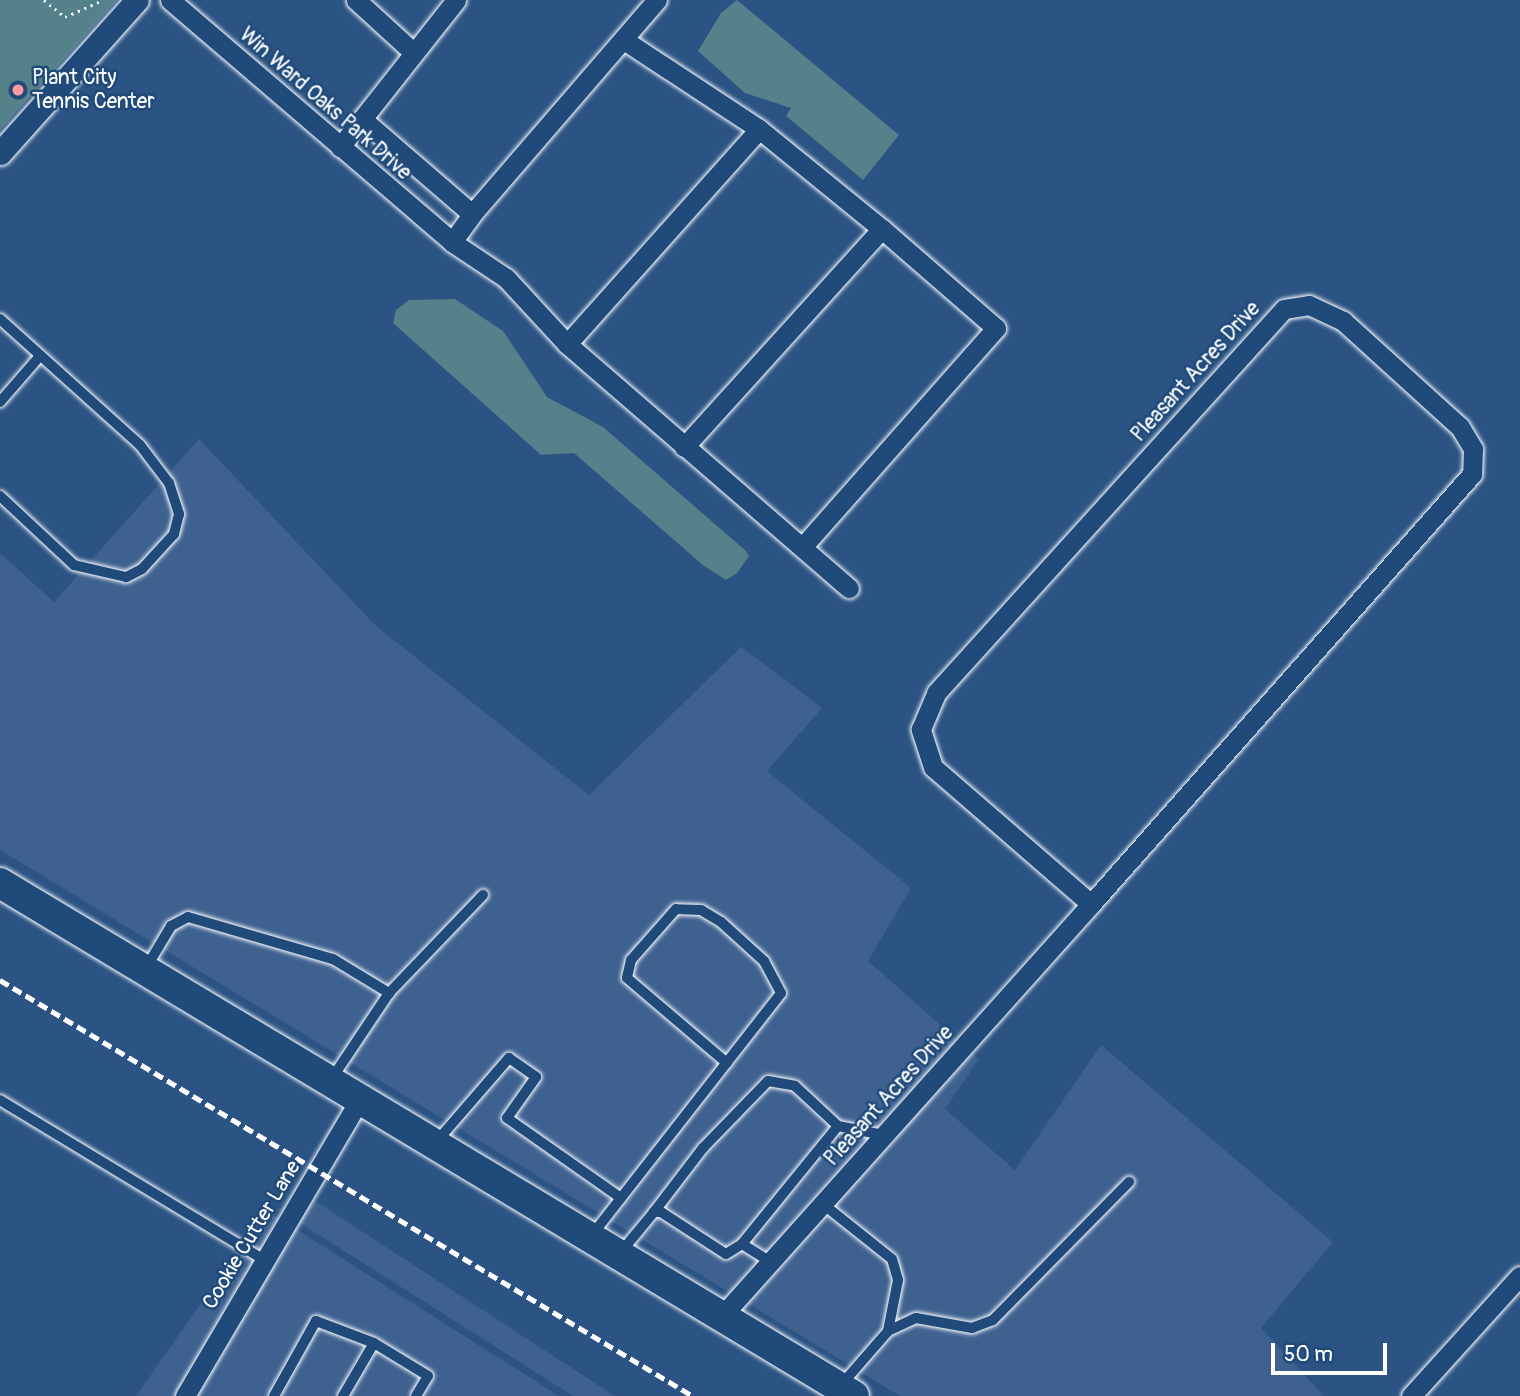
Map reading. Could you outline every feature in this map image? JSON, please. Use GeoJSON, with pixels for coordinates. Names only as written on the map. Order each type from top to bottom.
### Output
{"type":"FeatureCollection","features":[{"type":"Feature","properties":{"kind":"main road"},"geometry":{"type":"LineString","coordinates":[[0,883],[847,1392]]}},
{"type":"Feature","properties":{"kind":"street"},"geometry":{"type":"LineString","coordinates":[[0,153],[136,0]]}},
{"type":"Feature","properties":{"kind":"street","name":"Win Ward Oaks Park Drive"},"geometry":{"type":"LineString","coordinates":[[170,0],[452,242],[506,278],[567,344],[684,447],[803,545],[849,588]]}},
{"type":"Feature","properties":{"kind":"street"},"geometry":{"type":"LineString","coordinates":[[356,0],[413,52]]}},
{"type":"Feature","properties":{"kind":"street","name":"Win Ward Oaks Park Drive"},"geometry":{"type":"LineString","coordinates":[[456,0],[362,119],[472,214]]}},
{"type":"Feature","properties":{"kind":"street"},"geometry":{"type":"LineString","coordinates":[[452,242],[472,214],[657,0]]}},
{"type":"Feature","properties":{"kind":"street"},"geometry":{"type":"LineString","coordinates":[[624,40],[759,129],[882,229],[996,328],[803,545]]}},
{"type":"Feature","properties":{"kind":"street"},"geometry":{"type":"LineString","coordinates":[[340,146],[362,119]]}},
{"type":"Feature","properties":{"kind":"street"},"geometry":{"type":"LineString","coordinates":[[567,344],[759,129]]}},
{"type":"Feature","properties":{"kind":"street"},"geometry":{"type":"LineString","coordinates":[[684,447],[882,229]]}},
{"type":"Feature","properties":{"kind":"street","name":"Pleasant Acres Drive"},"geometry":{"type":"LineString","coordinates":[[721,1317],[1091,904],[1472,474],[1473,449],[1460,427],[1343,321],[1309,304],[1284,309],[936,693],[921,729],[933,767],[1091,904]]}},
{"type":"Feature","properties":{"kind":"street","name":"Cookie Cutter Lane"},"geometry":{"type":"LineString","coordinates":[[185,1396],[261,1258],[360,1099]]}},
{"type":"Feature","properties":{"kind":"street"},"geometry":{"type":"LineString","coordinates":[[1411,1396],[1520,1276]]}},
{"type":"Feature","properties":{"kind":"lane"},"geometry":{"type":"LineString","coordinates":[[0,318],[39,357],[140,445],[169,483],[179,514],[174,534],[142,569],[126,577],[74,565],[0,496]]}},
{"type":"Feature","properties":{"kind":"lane"},"geometry":{"type":"LineString","coordinates":[[0,402],[39,357]]}},
{"type":"Feature","properties":{"kind":"lane"},"geometry":{"type":"LineString","coordinates":[[330,1081],[389,993],[483,895]]}},
{"type":"Feature","properties":{"kind":"lane"},"geometry":{"type":"LineString","coordinates":[[590,1238],[727,1063],[781,993],[764,961],[721,922],[701,910],[677,909],[631,960],[627,978],[727,1063]]}},
{"type":"Feature","properties":{"kind":"lane"},"geometry":{"type":"LineString","coordinates":[[145,970],[171,926],[188,917],[332,959],[389,993]]}},
{"type":"Feature","properties":{"kind":"lane"},"geometry":{"type":"LineString","coordinates":[[434,1144],[509,1058],[536,1077],[507,1118],[621,1198]]}},
{"type":"Feature","properties":{"kind":"lane"},"geometry":{"type":"LineString","coordinates":[[618,1255],[703,1148],[768,1082],[795,1086],[838,1126],[884,1135]]}},
{"type":"Feature","properties":{"kind":"lane"},"geometry":{"type":"LineString","coordinates":[[0,1100],[261,1258]]}},
{"type":"Feature","properties":{"kind":"lane"},"geometry":{"type":"LineString","coordinates":[[654,1212],[726,1254],[742,1244],[838,1126]]}},
{"type":"Feature","properties":{"kind":"lane"},"geometry":{"type":"LineString","coordinates":[[888,1331],[916,1318],[972,1328],[993,1320],[1129,1182]]}},
{"type":"Feature","properties":{"kind":"lane"},"geometry":{"type":"LineString","coordinates":[[822,1204],[892,1259],[898,1280],[888,1331],[847,1392]]}},
{"type":"Feature","properties":{"kind":"lane"},"geometry":{"type":"LineString","coordinates":[[742,1244],[771,1262]]}},
{"type":"Feature","properties":{"kind":"lane"},"geometry":{"type":"LineString","coordinates":[[274,1396],[316,1321],[374,1343],[428,1376],[416,1396]]}},
{"type":"Feature","properties":{"kind":"lane"},"geometry":{"type":"LineString","coordinates":[[344,1396],[374,1343]]}},
{"type":"Feature","properties":{"kind":"path"},"geometry":{"type":"LineString","coordinates":[[44,0],[68,18],[103,0]]}},
{"type":"Feature","properties":{"kind":"shaded area"},"geometry":{"type":"Polygon","coordinates":[[[199,439],[376,626],[589,795],[741,647],[822,708],[767,771],[911,888],[868,961],[979,1059],[945,1109],[1015,1170],[1101,1045],[1333,1242],[1261,1328],[1324,1396],[900,1396],[0,850],[0,553],[54,602],[199,439]]]}},
{"type":"Feature","properties":{"kind":"shaded area"},"geometry":{"type":"Polygon","coordinates":[[[306,1195],[615,1396],[573,1396],[289,1216],[306,1195]]]}},
{"type":"Feature","properties":{"kind":"shaded area"},"geometry":{"type":"Polygon","coordinates":[[[266,1210],[559,1396],[136,1396],[266,1210]]]}},
{"type":"Feature","properties":{"kind":"green space","name":"Plant City Tennis Center"},"geometry":{"type":"Polygon","coordinates":[[[0,0],[117,0],[0,130],[0,0]]]}},
{"type":"Feature","properties":{"kind":"green space"},"geometry":{"type":"Polygon","coordinates":[[[737,0],[899,135],[863,180],[786,116],[791,108],[745,93],[698,51],[721,13],[737,0]]]}},
{"type":"Feature","properties":{"kind":"green space"},"geometry":{"type":"Polygon","coordinates":[[[455,299],[503,331],[547,397],[603,427],[746,551],[749,556],[737,573],[726,580],[704,566],[574,453],[541,455],[393,323],[396,310],[409,300],[455,299]]]}},
{"type":"Feature","properties":{"kind":"railway"},"geometry":{"type":"LineString","coordinates":[[0,980],[693,1396]]}},
{"type":"Feature","properties":{"kind":"place","name":"Plant City Tennis Center"},"geometry":{"type":"Point","coordinates":[18,90]}}]}
